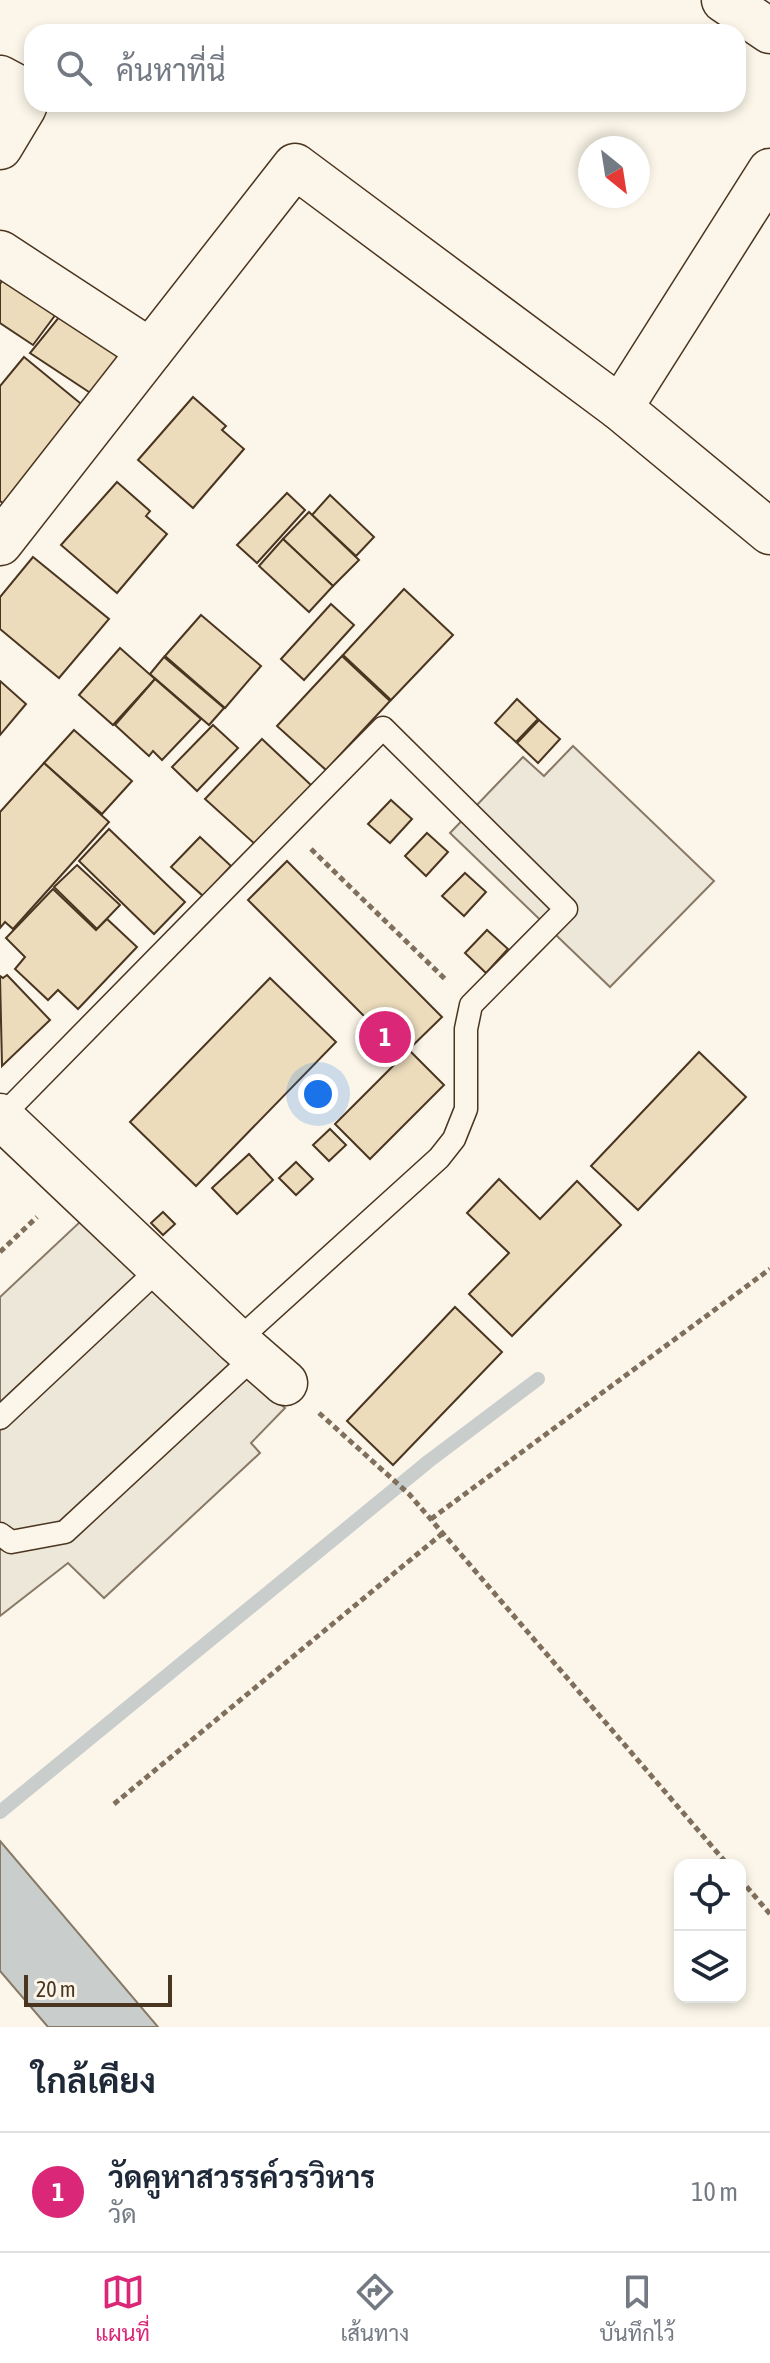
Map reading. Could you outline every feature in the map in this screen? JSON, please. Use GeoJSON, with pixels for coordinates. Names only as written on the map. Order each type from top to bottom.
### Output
{"type":"FeatureCollection","features":[{"type":"Feature","properties":{"kind":"street"},"geometry":{"type":"LineString","coordinates":[[724,0],[770,31]]}},
{"type":"Feature","properties":{"kind":"street"},"geometry":{"type":"LineString","coordinates":[[0,78],[15,86],[24,107],[0,147]]}},
{"type":"Feature","properties":{"kind":"street"},"geometry":{"type":"LineString","coordinates":[[0,543],[295,166],[620,408],[770,532]]}},
{"type":"Feature","properties":{"kind":"street"},"geometry":{"type":"LineString","coordinates":[[620,408],[770,171]]}},
{"type":"Feature","properties":{"kind":"street"},"geometry":{"type":"LineString","coordinates":[[0,253],[150,351]]}},
{"type":"Feature","properties":{"kind":"street"},"geometry":{"type":"LineString","coordinates":[[0,1117],[259,1360]]}},
{"type":"Feature","properties":{"kind":"lane"},"geometry":{"type":"LineString","coordinates":[[0,1117],[383,728],[566,909],[471,1005],[466,1029],[466,1109],[454,1139],[259,1360],[65,1532],[11,1542],[0,1534]]}},
{"type":"Feature","properties":{"kind":"lane"},"geometry":{"type":"LineString","coordinates":[[0,1418],[160,1268]]}},
{"type":"Feature","properties":{"kind":"path"},"geometry":{"type":"LineString","coordinates":[[287,826],[471,1005]]}},
{"type":"Feature","properties":{"kind":"path"},"geometry":{"type":"LineString","coordinates":[[431,1519],[770,1269]]}},
{"type":"Feature","properties":{"kind":"path"},"geometry":{"type":"LineString","coordinates":[[259,1360],[409,1494],[723,1859]]}},
{"type":"Feature","properties":{"kind":"path"},"geometry":{"type":"LineString","coordinates":[[114,1804],[443,1533]]}},
{"type":"Feature","properties":{"kind":"path"},"geometry":{"type":"LineString","coordinates":[[746,1886],[770,1914]]}},
{"type":"Feature","properties":{"kind":"shaded area"},"geometry":{"type":"Polygon","coordinates":[[[573,746],[714,881],[610,987],[450,833],[523,757],[544,776],[573,746]]]}},
{"type":"Feature","properties":{"kind":"shaded area"},"geometry":{"type":"Polygon","coordinates":[[[82,1220],[285,1408],[251,1443],[260,1453],[104,1598],[68,1563],[0,1616],[0,1297],[82,1220]]]}},
{"type":"Feature","properties":{"kind":"shaded area"},"geometry":{"type":"Polygon","coordinates":[[[0,1841],[158,2027],[48,2027],[0,1971],[0,1841]]]}},
{"type":"Feature","properties":{"kind":"building"},"geometry":{"type":"Polygon","coordinates":[[[10,268],[62,306],[33,345],[0,323],[0,284],[10,268]]]}},
{"type":"Feature","properties":{"kind":"building"},"geometry":{"type":"Polygon","coordinates":[[[68,306],[133,351],[98,398],[30,353],[68,306]]]}},
{"type":"Feature","properties":{"kind":"building"},"geometry":{"type":"Polygon","coordinates":[[[24,357],[91,412],[8,507],[0,501],[0,386],[24,357]]]}},
{"type":"Feature","properties":{"kind":"building"},"geometry":{"type":"Polygon","coordinates":[[[193,397],[226,426],[222,430],[244,449],[193,508],[138,460],[193,397]]]}},
{"type":"Feature","properties":{"kind":"building"},"geometry":{"type":"Polygon","coordinates":[[[117,482],[150,511],[146,516],[167,534],[117,593],[61,545],[117,482]]]}},
{"type":"Feature","properties":{"kind":"building"},"geometry":{"type":"Polygon","coordinates":[[[287,493],[305,510],[257,563],[237,545],[287,493]]]}},
{"type":"Feature","properties":{"kind":"building"},"geometry":{"type":"Polygon","coordinates":[[[330,495],[374,537],[356,556],[312,515],[330,495]]]}},
{"type":"Feature","properties":{"kind":"building"},"geometry":{"type":"Polygon","coordinates":[[[309,512],[359,560],[333,586],[283,539],[309,512]]]}},
{"type":"Feature","properties":{"kind":"building"},"geometry":{"type":"Polygon","coordinates":[[[283,539],[333,586],[309,612],[259,566],[283,539]]]}},
{"type":"Feature","properties":{"kind":"building"},"geometry":{"type":"Polygon","coordinates":[[[33,557],[109,619],[59,678],[0,629],[0,597],[33,557]]]}},
{"type":"Feature","properties":{"kind":"building"},"geometry":{"type":"Polygon","coordinates":[[[404,589],[453,635],[391,700],[343,655],[404,589]]]}},
{"type":"Feature","properties":{"kind":"building"},"geometry":{"type":"Polygon","coordinates":[[[331,604],[354,625],[304,680],[281,659],[331,604]]]}},
{"type":"Feature","properties":{"kind":"building"},"geometry":{"type":"Polygon","coordinates":[[[201,615],[261,666],[225,708],[165,656],[201,615]]]}},
{"type":"Feature","properties":{"kind":"building"},"geometry":{"type":"Polygon","coordinates":[[[120,648],[155,679],[113,725],[79,695],[120,648]]]}},
{"type":"Feature","properties":{"kind":"building"},"geometry":{"type":"Polygon","coordinates":[[[342,656],[390,701],[326,770],[277,726],[342,656]]]}},
{"type":"Feature","properties":{"kind":"building"},"geometry":{"type":"Polygon","coordinates":[[[164,657],[224,708],[209,725],[150,674],[164,657]]]}},
{"type":"Feature","properties":{"kind":"building"},"geometry":{"type":"Polygon","coordinates":[[[155,679],[201,719],[162,760],[153,751],[149,756],[115,725],[155,679]]]}},
{"type":"Feature","properties":{"kind":"building"},"geometry":{"type":"Polygon","coordinates":[[[0,681],[26,704],[0,735],[0,681]]]}},
{"type":"Feature","properties":{"kind":"building"},"geometry":{"type":"Polygon","coordinates":[[[517,699],[538,719],[516,742],[495,723],[517,699]]]}},
{"type":"Feature","properties":{"kind":"building"},"geometry":{"type":"Polygon","coordinates":[[[539,720],[560,739],[538,763],[517,743],[539,720]]]}},
{"type":"Feature","properties":{"kind":"building"},"geometry":{"type":"Polygon","coordinates":[[[213,725],[238,748],[197,791],[172,767],[213,725]]]}},
{"type":"Feature","properties":{"kind":"building"},"geometry":{"type":"Polygon","coordinates":[[[74,730],[132,781],[102,814],[44,763],[74,730]]]}},
{"type":"Feature","properties":{"kind":"building"},"geometry":{"type":"Polygon","coordinates":[[[262,739],[312,786],[256,845],[205,799],[262,739]]]}},
{"type":"Feature","properties":{"kind":"building"},"geometry":{"type":"Polygon","coordinates":[[[44,763],[109,822],[13,929],[5,922],[0,928],[0,812],[44,763]]]}},
{"type":"Feature","properties":{"kind":"building"},"geometry":{"type":"Polygon","coordinates":[[[391,800],[412,819],[390,843],[368,824],[391,800]]]}},
{"type":"Feature","properties":{"kind":"building"},"geometry":{"type":"Polygon","coordinates":[[[109,829],[185,902],[154,934],[79,861],[109,829]]]}},
{"type":"Feature","properties":{"kind":"building"},"geometry":{"type":"Polygon","coordinates":[[[427,833],[448,852],[426,876],[405,856],[427,833]]]}},
{"type":"Feature","properties":{"kind":"building"},"geometry":{"type":"Polygon","coordinates":[[[200,837],[231,866],[203,896],[171,867],[200,837]]]}},
{"type":"Feature","properties":{"kind":"building"},"geometry":{"type":"Polygon","coordinates":[[[287,861],[442,1017],[403,1055],[248,900],[287,861]]]}},
{"type":"Feature","properties":{"kind":"building"},"geometry":{"type":"Polygon","coordinates":[[[77,865],[120,905],[97,929],[54,887],[77,865]]]}},
{"type":"Feature","properties":{"kind":"building"},"geometry":{"type":"Polygon","coordinates":[[[465,873],[486,892],[464,916],[442,896],[465,873]]]}},
{"type":"Feature","properties":{"kind":"building"},"geometry":{"type":"Polygon","coordinates":[[[53,889],[96,930],[107,919],[137,947],[78,1009],[58,990],[48,1000],[15,969],[25,957],[6,938],[53,889]]]}},
{"type":"Feature","properties":{"kind":"building"},"geometry":{"type":"Polygon","coordinates":[[[487,930],[508,949],[486,973],[465,953],[487,930]]]}},
{"type":"Feature","properties":{"kind":"building"},"geometry":{"type":"Polygon","coordinates":[[[7,975],[50,1020],[2,1066],[0,976],[3,978],[7,975]]]}},
{"type":"Feature","properties":{"kind":"building"},"geometry":{"type":"Polygon","coordinates":[[[270,978],[336,1042],[196,1186],[130,1122],[270,978]]]}},
{"type":"Feature","properties":{"kind":"building"},"geometry":{"type":"Polygon","coordinates":[[[409,1050],[444,1085],[370,1159],[335,1124],[409,1050]]]}},
{"type":"Feature","properties":{"kind":"building"},"geometry":{"type":"Polygon","coordinates":[[[699,1052],[746,1097],[638,1210],[591,1166],[699,1052]]]}},
{"type":"Feature","properties":{"kind":"building"},"geometry":{"type":"Polygon","coordinates":[[[330,1129],[346,1145],[329,1161],[313,1145],[330,1129]]]}},
{"type":"Feature","properties":{"kind":"building"},"geometry":{"type":"Polygon","coordinates":[[[249,1154],[273,1180],[237,1214],[212,1188],[249,1154]]]}},
{"type":"Feature","properties":{"kind":"building"},"geometry":{"type":"Polygon","coordinates":[[[296,1162],[313,1179],[296,1195],[279,1178],[296,1162]]]}},
{"type":"Feature","properties":{"kind":"building"},"geometry":{"type":"Polygon","coordinates":[[[499,1179],[540,1219],[577,1181],[621,1225],[512,1336],[469,1294],[509,1253],[467,1213],[499,1179]]]}},
{"type":"Feature","properties":{"kind":"building"},"geometry":{"type":"Polygon","coordinates":[[[163,1212],[175,1224],[163,1235],[151,1223],[163,1212]]]}},
{"type":"Feature","properties":{"kind":"building"},"geometry":{"type":"Polygon","coordinates":[[[455,1307],[502,1352],[393,1465],[347,1421],[455,1307]]]}},
{"type":"Feature","properties":{"kind":"waterway"},"geometry":{"type":"LineString","coordinates":[[0,1812],[429,1461],[538,1379]]}},
{"type":"Feature","properties":{"kind":"place","name":"วัดคูหาสวรรค์วรวิหาร"},"geometry":{"type":"Point","coordinates":[385,1037]}}]}
